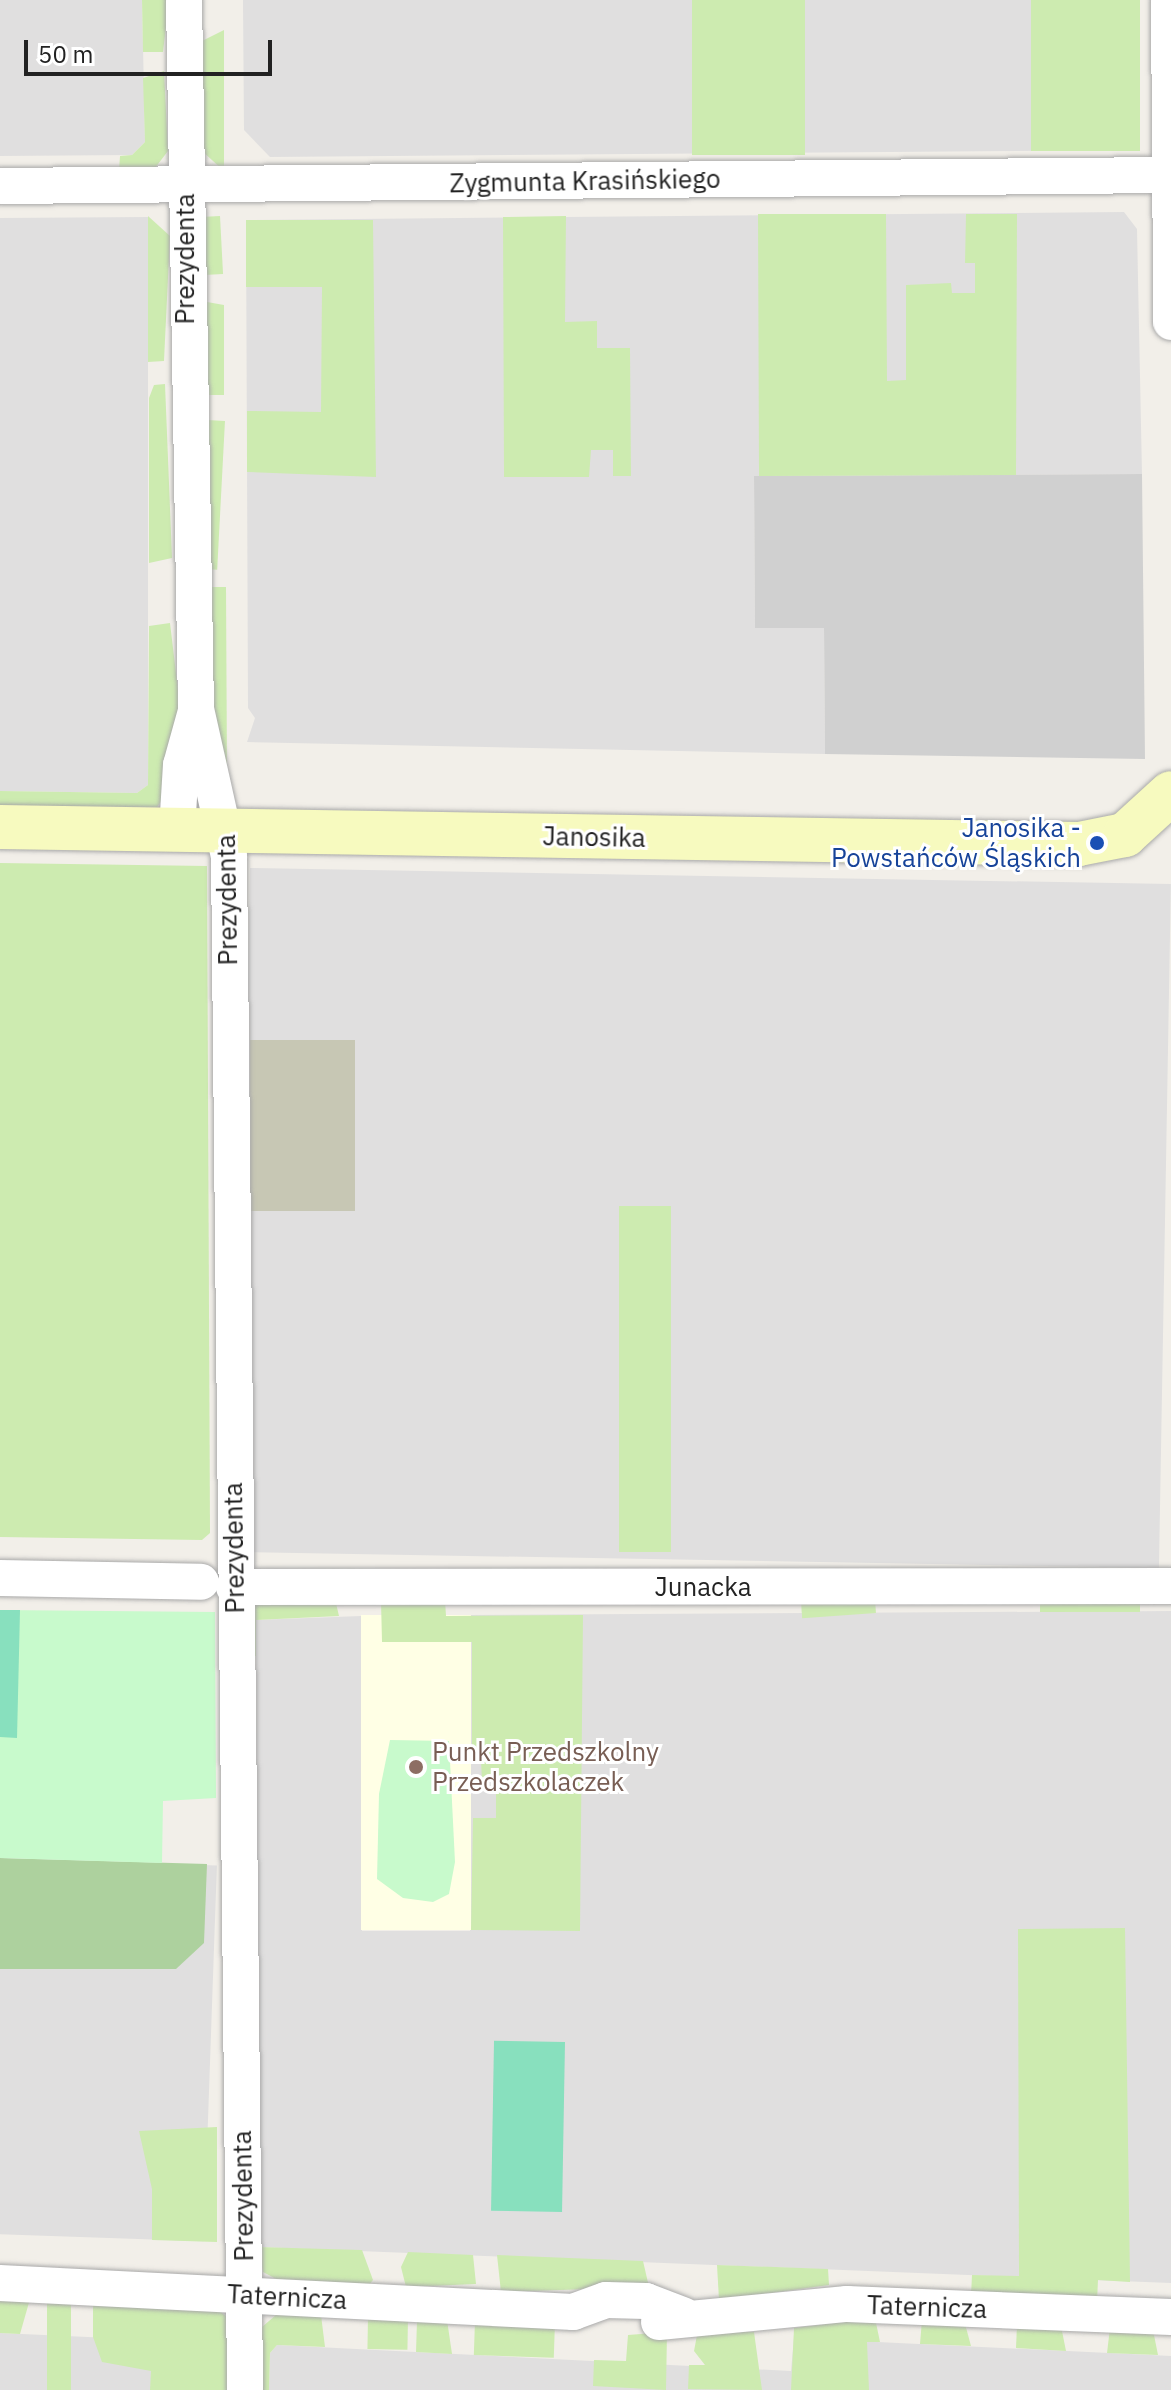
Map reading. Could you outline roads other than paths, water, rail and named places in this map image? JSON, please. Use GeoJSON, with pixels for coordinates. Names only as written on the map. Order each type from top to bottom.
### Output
{"type":"FeatureCollection","features":[{"type":"Feature","properties":{"kind":"street","name":"Prezydenta"},"geometry":{"type":"LineString","coordinates":[[184,0],[196,709],[228,831],[226,1585],[245,2390]]}},
{"type":"Feature","properties":{"kind":"street"},"geometry":{"type":"LineString","coordinates":[[1169,0],[1171,322]]}},
{"type":"Feature","properties":{"kind":"street","name":"Zygmunta Krasińskiego"},"geometry":{"type":"LineString","coordinates":[[0,186],[1170,175]]}},
{"type":"Feature","properties":{"kind":"street","name":"Prezydenta"},"geometry":{"type":"LineString","coordinates":[[177,830],[181,765],[196,709]]}},
{"type":"Feature","properties":{"kind":"street","name":"Janosika"},"geometry":{"type":"LineString","coordinates":[[0,827],[1079,844],[1125,835],[1171,793]]}},
{"type":"Feature","properties":{"kind":"street","name":"Junacka"},"geometry":{"type":"LineString","coordinates":[[0,1578],[226,1585],[1171,1586]]}},
{"type":"Feature","properties":{"kind":"street","name":"Taternicza"},"geometry":{"type":"LineString","coordinates":[[0,2283],[573,2312],[594,2302],[633,2300],[683,2315],[772,2315],[847,2304],[1171,2317]]}},
{"type":"Feature","properties":{"kind":"place","name":"Janosika - Powstańców Śląskich"},"geometry":{"type":"Point","coordinates":[1097,843]}},
{"type":"Feature","properties":{"kind":"place","name":"Punkt Przedszkolny Przedszkolaczek"},"geometry":{"type":"Point","coordinates":[416,1767]}}]}
